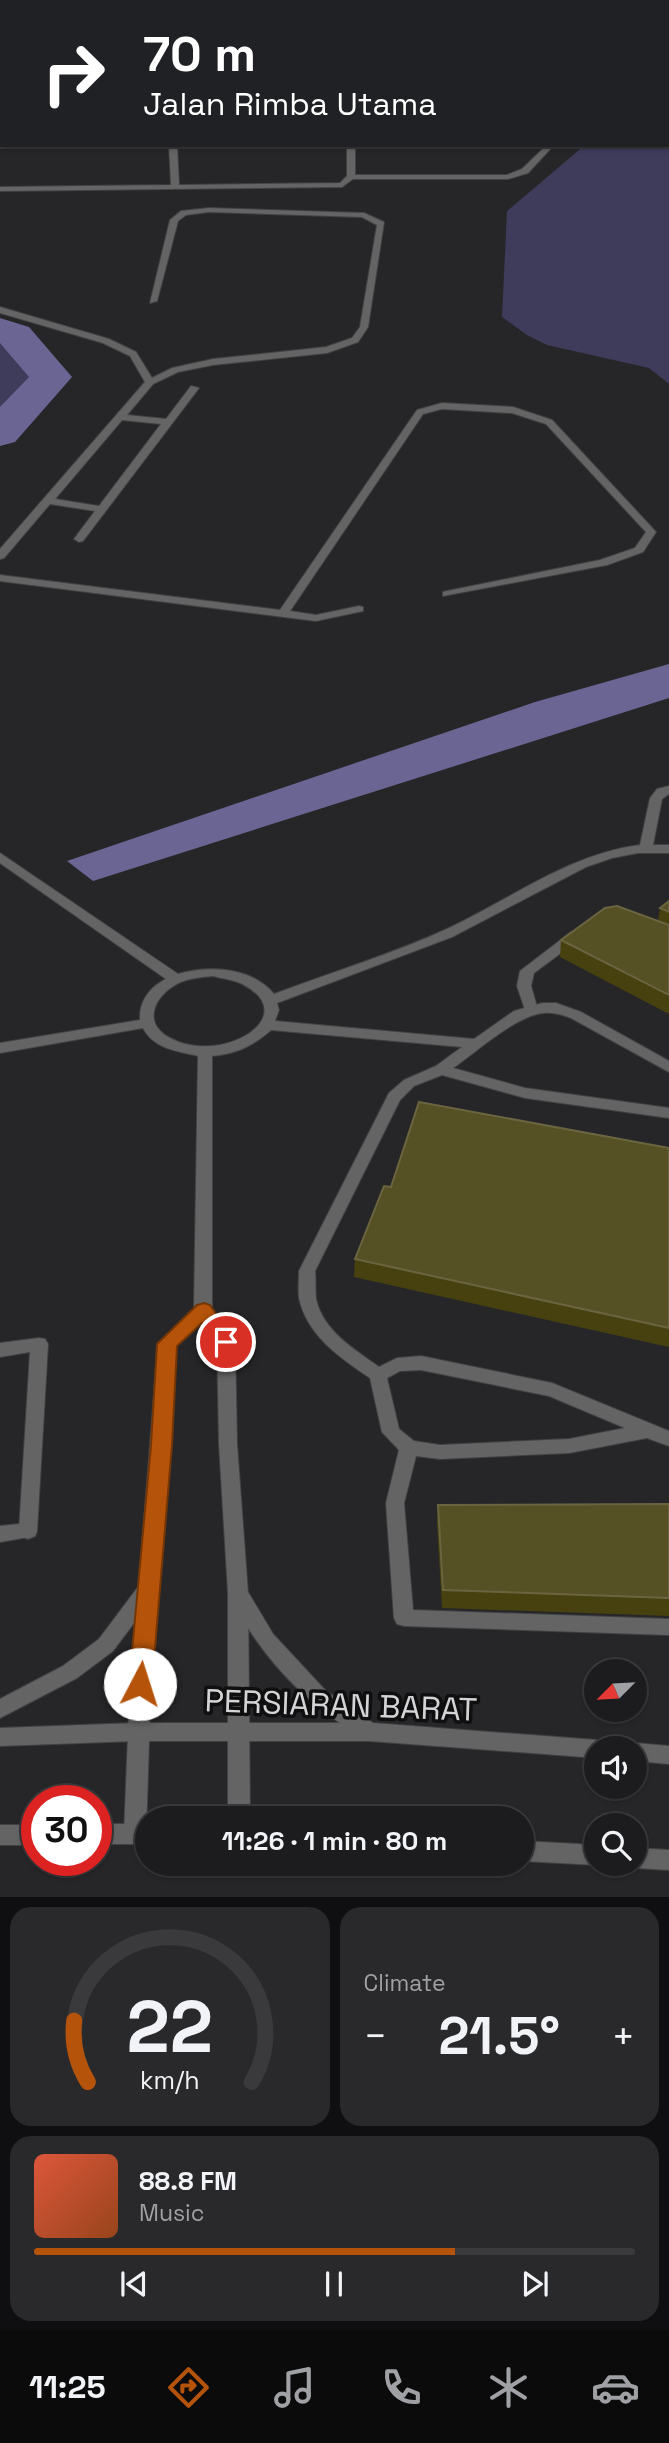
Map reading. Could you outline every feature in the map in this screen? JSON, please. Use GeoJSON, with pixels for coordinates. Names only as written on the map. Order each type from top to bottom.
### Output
{"type":"FeatureCollection","features":[{"type":"Feature","properties":{"kind":"street"},"geometry":{"type":"LineString","coordinates":[[173,147],[175,187]]}},
{"type":"Feature","properties":{"kind":"street"},"geometry":{"type":"LineString","coordinates":[[0,189],[342,186],[351,177],[351,147]]}},
{"type":"Feature","properties":{"kind":"street"},"geometry":{"type":"LineString","coordinates":[[351,177],[508,177],[526,171],[549,147]]}},
{"type":"Feature","properties":{"kind":"street"},"geometry":{"type":"LineString","coordinates":[[0,556],[150,382],[175,370],[213,362],[327,349],[355,340],[364,327],[381,224],[364,215],[339,213],[209,211],[184,214],[174,220],[153,301]]}},
{"type":"Feature","properties":{"kind":"street"},"geometry":{"type":"LineString","coordinates":[[0,310],[106,341],[133,354],[150,382]]}},
{"type":"Feature","properties":{"kind":"street"},"geometry":{"type":"LineString","coordinates":[[79,539],[194,388]]}},
{"type":"Feature","properties":{"kind":"street"},"geometry":{"type":"LineString","coordinates":[[283,614],[420,412],[442,406],[513,410],[549,422],[650,533],[639,550],[603,563],[447,594]]}},
{"type":"Feature","properties":{"kind":"street"},"geometry":{"type":"LineString","coordinates":[[120,417],[168,422]]}},
{"type":"Feature","properties":{"kind":"street"},"geometry":{"type":"LineString","coordinates":[[47,502],[102,509]]}},
{"type":"Feature","properties":{"kind":"street"},"geometry":{"type":"LineString","coordinates":[[0,579],[316,618],[359,608]]}},
{"type":"Feature","properties":{"kind":"street"},"geometry":{"type":"LineString","coordinates":[[646,847],[656,798],[661,792],[669,790]]}},
{"type":"Feature","properties":{"kind":"street"},"geometry":{"type":"LineString","coordinates":[[271,1000],[449,934],[589,861],[617,851],[646,847],[669,849]]}},
{"type":"Feature","properties":{"kind":"street"},"geometry":{"type":"LineString","coordinates":[[0,857],[176,979]]}},
{"type":"Feature","properties":{"kind":"street"},"geometry":{"type":"LineString","coordinates":[[531,1010],[524,986],[527,971],[588,926]]}},
{"type":"Feature","properties":{"kind":"street"},"geometry":{"type":"LineString","coordinates":[[203,973],[232,974],[263,989],[271,1000],[273,1012],[269,1025],[259,1036],[226,1051],[205,1053],[167,1044],[154,1035],[147,1023],[145,1011],[150,999],[160,988],[176,979],[203,973]]}},
{"type":"Feature","properties":{"kind":"street"},"geometry":{"type":"LineString","coordinates":[[646,1431],[569,1446],[440,1452],[409,1448],[391,1432],[378,1375],[342,1351],[318,1324],[308,1299],[307,1271],[394,1097],[409,1083],[441,1069],[519,1014],[556,1008],[567,1011],[669,1068]]}},
{"type":"Feature","properties":{"kind":"street"},"geometry":{"type":"LineString","coordinates":[[0,1048],[147,1023]]}},
{"type":"Feature","properties":{"kind":"street"},"geometry":{"type":"LineString","coordinates":[[269,1025],[477,1044]]}},
{"type":"Feature","properties":{"kind":"street"},"geometry":{"type":"LineString","coordinates":[[205,1053],[204,1310],[226,1342],[228,1444],[238,1592],[239,1806]]}},
{"type":"Feature","properties":{"kind":"street"},"geometry":{"type":"LineString","coordinates":[[441,1069],[475,1082],[529,1096],[669,1113]]}},
{"type":"Feature","properties":{"kind":"street"},"geometry":{"type":"LineString","coordinates":[[140,1806],[136,1732],[167,1344],[204,1310]]}},
{"type":"Feature","properties":{"kind":"street"},"geometry":{"type":"LineString","coordinates":[[0,1350],[39,1344],[28,1531],[0,1534]]}},
{"type":"Feature","properties":{"kind":"street"},"geometry":{"type":"LineString","coordinates":[[378,1375],[397,1365],[421,1363],[552,1390],[669,1439]]}},
{"type":"Feature","properties":{"kind":"street"},"geometry":{"type":"LineString","coordinates":[[409,1448],[395,1503],[404,1618],[669,1628]]}},
{"type":"Feature","properties":{"kind":"street"},"geometry":{"type":"LineString","coordinates":[[0,1709],[70,1672],[106,1645],[148,1589]]}},
{"type":"Feature","properties":{"kind":"street"},"geometry":{"type":"LineString","coordinates":[[238,1592],[266,1640],[319,1697],[369,1732]]}},
{"type":"Feature","properties":{"kind":"street","name":"PERSIARAN BARAT"},"geometry":{"type":"LineString","coordinates":[[0,1737],[136,1732],[369,1732],[584,1748]]}},
{"type":"Feature","properties":{"kind":"street"},"geometry":{"type":"LineString","coordinates":[[647,1753],[669,1755]]}},
{"type":"Feature","properties":{"kind":"street"},"geometry":{"type":"LineString","coordinates":[[112,1834],[135,1834]]}},
{"type":"Feature","properties":{"kind":"street"},"geometry":{"type":"LineString","coordinates":[[0,1835],[21,1835]]}},
{"type":"Feature","properties":{"kind":"street"},"geometry":{"type":"LineString","coordinates":[[534,1852],[584,1854]]}},
{"type":"Feature","properties":{"kind":"street"},"geometry":{"type":"LineString","coordinates":[[647,1859],[669,1860]]}},
{"type":"Feature","properties":{"kind":"shaded area"},"geometry":{"type":"Polygon","coordinates":[[[583,147],[669,147],[669,384],[649,368],[547,345],[502,317],[507,211],[583,147]]]}},
{"type":"Feature","properties":{"kind":"shaded area"},"geometry":{"type":"Polygon","coordinates":[[[0,330],[15,335],[51,377],[0,433],[0,330]]]}},
{"type":"Feature","properties":{"kind":"shaded area"},"geometry":{"type":"Polygon","coordinates":[[[669,664],[669,698],[93,881],[67,861],[535,702],[669,664]]]}},
{"type":"Feature","properties":{"kind":"building"},"geometry":{"type":"Polygon","coordinates":[[[669,901],[669,912],[660,908],[669,901]]]}},
{"type":"Feature","properties":{"kind":"building"},"geometry":{"type":"Polygon","coordinates":[[[617,906],[669,925],[669,995],[561,940],[605,908],[617,906]]]}},
{"type":"Feature","properties":{"kind":"building"},"geometry":{"type":"Polygon","coordinates":[[[419,1102],[669,1148],[669,1328],[355,1259],[384,1186],[391,1187],[419,1102]]]}},
{"type":"Feature","properties":{"kind":"building"},"geometry":{"type":"Polygon","coordinates":[[[669,1504],[669,1598],[443,1590],[438,1505],[669,1504]]]}},
{"type":"Feature","properties":{"kind":"waterway"},"geometry":{"type":"LineString","coordinates":[[0,330],[15,335],[51,377],[0,433]]}},
{"type":"Feature","properties":{"kind":"route"},"geometry":{"type":"LineString","coordinates":[[140,1684],[167,1344],[204,1310],[226,1342]]}}]}
